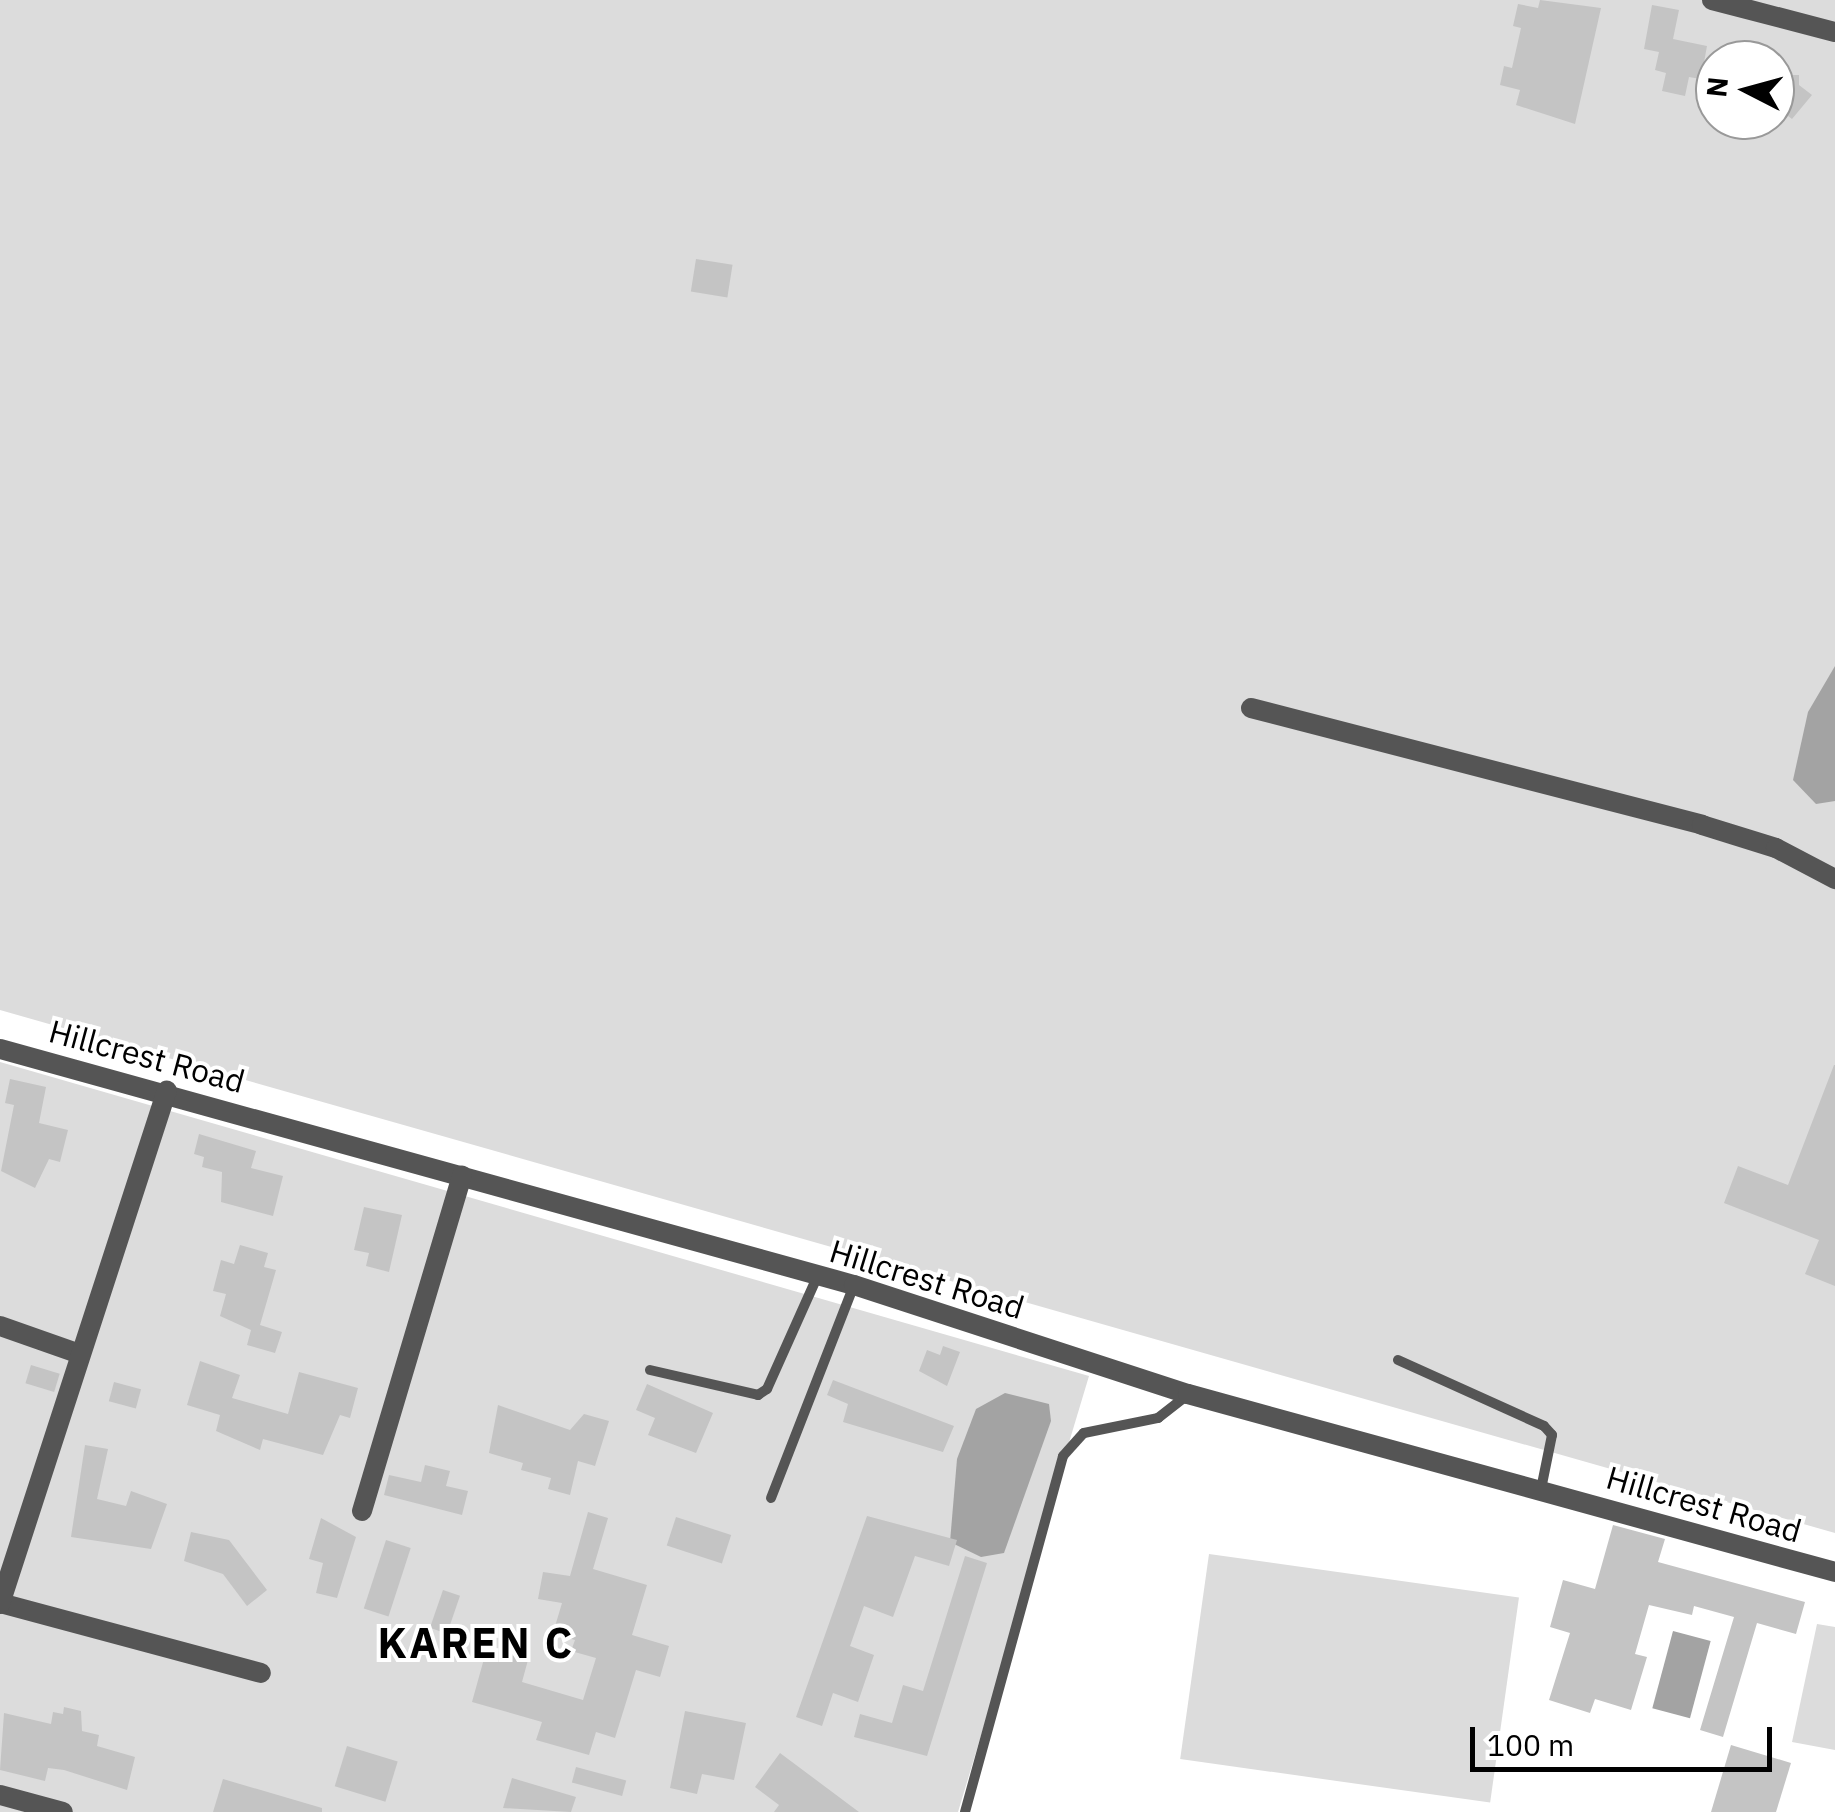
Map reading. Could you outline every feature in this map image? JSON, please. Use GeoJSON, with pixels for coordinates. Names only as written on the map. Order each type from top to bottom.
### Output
{"type":"FeatureCollection","features":[{"type":"Feature","properties":{"kind":"street"},"geometry":{"type":"LineString","coordinates":[[1712,0],[1835,32]]}},
{"type":"Feature","properties":{"kind":"street"},"geometry":{"type":"LineString","coordinates":[[1251,708],[1702,826],[1776,848],[1835,879]]}},
{"type":"Feature","properties":{"kind":"street","name":"Hillcrest Road"},"geometry":{"type":"LineString","coordinates":[[0,1049],[167,1090],[854,1285],[1188,1394],[1835,1572]]}},
{"type":"Feature","properties":{"kind":"street"},"geometry":{"type":"LineString","coordinates":[[167,1090],[0,1603],[261,1673]]}},
{"type":"Feature","properties":{"kind":"street"},"geometry":{"type":"LineString","coordinates":[[362,1511],[462,1176]]}},
{"type":"Feature","properties":{"kind":"street"},"geometry":{"type":"LineString","coordinates":[[0,1326],[80,1354]]}},
{"type":"Feature","properties":{"kind":"street"},"geometry":{"type":"LineString","coordinates":[[0,1794],[58,1811]]}},
{"type":"Feature","properties":{"kind":"lane"},"geometry":{"type":"LineString","coordinates":[[650,1370],[741,1396],[758,1395],[766,1388],[818,1276]]}},
{"type":"Feature","properties":{"kind":"lane"},"geometry":{"type":"LineString","coordinates":[[771,1498],[854,1285]]}},
{"type":"Feature","properties":{"kind":"lane"},"geometry":{"type":"LineString","coordinates":[[1398,1360],[1544,1426],[1552,1435],[1541,1489]]}},
{"type":"Feature","properties":{"kind":"lane"},"geometry":{"type":"LineString","coordinates":[[965,1812],[1063,1456],[1084,1432],[1158,1418],[1188,1394]]}},
{"type":"Feature","properties":{"kind":"shaded area"},"geometry":{"type":"Polygon","coordinates":[[[0,0],[1835,0],[1835,1533],[0,1010],[0,0]]]}},
{"type":"Feature","properties":{"kind":"shaded area"},"geometry":{"type":"Polygon","coordinates":[[[1835,666],[1835,801],[1816,804],[1793,780],[1808,712],[1835,666]]]}},
{"type":"Feature","properties":{"kind":"shaded area"},"geometry":{"type":"Polygon","coordinates":[[[0,1062],[1089,1376],[958,1812],[0,1812],[0,1062]]]}},
{"type":"Feature","properties":{"kind":"shaded area"},"geometry":{"type":"Polygon","coordinates":[[[1005,1393],[1049,1404],[1051,1421],[1004,1553],[981,1557],[950,1542],[957,1459],[976,1409],[1005,1393]]]}},
{"type":"Feature","properties":{"kind":"shaded area"},"geometry":{"type":"Polygon","coordinates":[[[1209,1554],[1519,1598],[1490,1803],[1180,1759],[1209,1554]]]}},
{"type":"Feature","properties":{"kind":"shaded area"},"geometry":{"type":"Polygon","coordinates":[[[1817,1624],[1835,1627],[1835,1750],[1792,1742],[1817,1624]]]}},
{"type":"Feature","properties":{"kind":"shaded area"},"geometry":{"type":"Polygon","coordinates":[[[1673,1631],[1711,1641],[1690,1718],[1652,1708],[1673,1631]]]}},
{"type":"Feature","properties":{"kind":"building"},"geometry":{"type":"Polygon","coordinates":[[[1540,0],[1601,8],[1575,124],[1516,105],[1520,90],[1500,85],[1504,66],[1512,68],[1521,28],[1513,26],[1518,4],[1538,8],[1540,0]]]}},
{"type":"Feature","properties":{"kind":"building"},"geometry":{"type":"Polygon","coordinates":[[[1652,5],[1679,10],[1673,39],[1695,44],[1695,78],[1689,77],[1685,96],[1662,91],[1666,73],[1655,70],[1659,52],[1644,49],[1652,5]]]}},
{"type":"Feature","properties":{"kind":"building"},"geometry":{"type":"Polygon","coordinates":[[[1795,75],[1799,75],[1799,85],[1812,95],[1795,115],[1795,75]]]}},
{"type":"Feature","properties":{"kind":"building"},"geometry":{"type":"Polygon","coordinates":[[[696,259],[733,265],[727,297],[691,292],[696,259]]]}},
{"type":"Feature","properties":{"kind":"building"},"geometry":{"type":"Polygon","coordinates":[[[1834,1065],[1835,1286],[1805,1274],[1819,1240],[1724,1203],[1738,1166],[1788,1185],[1834,1065]]]}},
{"type":"Feature","properties":{"kind":"building"},"geometry":{"type":"Polygon","coordinates":[[[10,1079],[46,1087],[39,1123],[68,1130],[60,1162],[49,1159],[35,1188],[1,1171],[14,1105],[5,1103],[10,1079]]]}},
{"type":"Feature","properties":{"kind":"building"},"geometry":{"type":"Polygon","coordinates":[[[199,1134],[256,1151],[251,1168],[283,1176],[273,1216],[221,1202],[222,1172],[202,1167],[204,1157],[194,1154],[199,1134]]]}},
{"type":"Feature","properties":{"kind":"building"},"geometry":{"type":"Polygon","coordinates":[[[364,1207],[402,1215],[389,1272],[366,1266],[369,1253],[354,1250],[364,1207]]]}},
{"type":"Feature","properties":{"kind":"building"},"geometry":{"type":"Polygon","coordinates":[[[240,1245],[268,1253],[264,1267],[276,1270],[260,1325],[282,1332],[275,1353],[247,1345],[251,1330],[220,1316],[226,1294],[213,1291],[221,1260],[234,1264],[240,1245]]]}},
{"type":"Feature","properties":{"kind":"building"},"geometry":{"type":"Polygon","coordinates":[[[943,1346],[960,1352],[947,1386],[919,1371],[927,1350],[940,1355],[943,1346]]]}},
{"type":"Feature","properties":{"kind":"building"},"geometry":{"type":"Polygon","coordinates":[[[200,1361],[240,1375],[232,1398],[288,1414],[299,1372],[358,1388],[350,1418],[340,1415],[323,1455],[263,1439],[260,1450],[216,1431],[220,1415],[187,1405],[200,1361]]]}},
{"type":"Feature","properties":{"kind":"building"},"geometry":{"type":"Polygon","coordinates":[[[31,1365],[60,1374],[54,1392],[25,1383],[31,1365]]]}},
{"type":"Feature","properties":{"kind":"building"},"geometry":{"type":"Polygon","coordinates":[[[833,1380],[954,1426],[943,1452],[843,1422],[848,1404],[827,1395],[833,1380]]]}},
{"type":"Feature","properties":{"kind":"building"},"geometry":{"type":"Polygon","coordinates":[[[114,1382],[141,1389],[136,1409],[109,1401],[114,1382]]]}},
{"type":"Feature","properties":{"kind":"building"},"geometry":{"type":"Polygon","coordinates":[[[647,1384],[713,1413],[696,1453],[648,1435],[655,1418],[636,1410],[647,1384]]]}},
{"type":"Feature","properties":{"kind":"building"},"geometry":{"type":"Polygon","coordinates":[[[498,1405],[570,1430],[584,1414],[609,1421],[595,1466],[578,1461],[570,1495],[548,1489],[551,1478],[521,1470],[523,1463],[489,1453],[498,1405]]]}},
{"type":"Feature","properties":{"kind":"building"},"geometry":{"type":"Polygon","coordinates":[[[85,1445],[108,1449],[97,1499],[126,1506],[131,1491],[167,1504],[151,1549],[71,1537],[85,1445]]]}},
{"type":"Feature","properties":{"kind":"building"},"geometry":{"type":"Polygon","coordinates":[[[425,1465],[450,1471],[446,1486],[468,1491],[462,1515],[384,1495],[389,1475],[421,1482],[425,1465]]]}},
{"type":"Feature","properties":{"kind":"building"},"geometry":{"type":"Polygon","coordinates":[[[588,1512],[608,1518],[593,1569],[647,1585],[632,1635],[669,1646],[660,1677],[636,1670],[615,1738],[596,1732],[589,1755],[536,1740],[542,1722],[472,1702],[487,1648],[528,1660],[522,1682],[583,1700],[596,1658],[571,1651],[575,1640],[553,1633],[562,1603],[538,1599],[543,1572],[570,1576],[588,1512]]]}},
{"type":"Feature","properties":{"kind":"building"},"geometry":{"type":"Polygon","coordinates":[[[867,1516],[957,1540],[949,1566],[915,1556],[893,1617],[864,1606],[850,1646],[874,1655],[858,1702],[833,1693],[822,1726],[796,1717],[867,1516]]]}},
{"type":"Feature","properties":{"kind":"building"},"geometry":{"type":"Polygon","coordinates":[[[676,1517],[731,1535],[722,1563],[667,1546],[676,1517]]]}},
{"type":"Feature","properties":{"kind":"building"},"geometry":{"type":"Polygon","coordinates":[[[321,1518],[356,1537],[337,1598],[316,1593],[323,1563],[309,1559],[321,1518]]]}},
{"type":"Feature","properties":{"kind":"building"},"geometry":{"type":"Polygon","coordinates":[[[1613,1525],[1665,1539],[1658,1562],[1805,1602],[1796,1634],[1757,1623],[1723,1737],[1700,1730],[1734,1617],[1694,1606],[1692,1615],[1649,1605],[1635,1654],[1647,1657],[1631,1710],[1595,1699],[1590,1713],[1549,1700],[1570,1633],[1550,1627],[1563,1580],[1595,1589],[1613,1525]]]}},
{"type":"Feature","properties":{"kind":"building"},"geometry":{"type":"Polygon","coordinates":[[[191,1532],[229,1540],[267,1590],[247,1606],[223,1574],[184,1561],[191,1532]]]}},
{"type":"Feature","properties":{"kind":"building"},"geometry":{"type":"Polygon","coordinates":[[[386,1540],[411,1548],[388,1617],[364,1608],[386,1540]]]}},
{"type":"Feature","properties":{"kind":"building"},"geometry":{"type":"Polygon","coordinates":[[[965,1556],[987,1563],[927,1756],[854,1737],[860,1714],[892,1723],[903,1685],[923,1691],[965,1556]]]}},
{"type":"Feature","properties":{"kind":"building"},"geometry":{"type":"Polygon","coordinates":[[[443,1590],[460,1596],[447,1634],[430,1628],[443,1590]]]}},
{"type":"Feature","properties":{"kind":"building"},"geometry":{"type":"Polygon","coordinates":[[[64,1707],[81,1711],[82,1731],[99,1735],[97,1746],[135,1757],[127,1790],[64,1770],[48,1768],[45,1781],[0,1770],[4,1713],[51,1724],[53,1712],[63,1714],[64,1707]]]}},
{"type":"Feature","properties":{"kind":"building"},"geometry":{"type":"Polygon","coordinates":[[[685,1711],[746,1723],[734,1780],[702,1774],[697,1794],[670,1788],[685,1711]]]}},
{"type":"Feature","properties":{"kind":"building"},"geometry":{"type":"Polygon","coordinates":[[[1731,1745],[1791,1763],[1776,1812],[1711,1812],[1731,1745]]]}},
{"type":"Feature","properties":{"kind":"building"},"geometry":{"type":"Polygon","coordinates":[[[347,1746],[398,1761],[385,1802],[335,1786],[347,1746]]]}},
{"type":"Feature","properties":{"kind":"building"},"geometry":{"type":"Polygon","coordinates":[[[780,1753],[859,1812],[774,1812],[779,1805],[755,1787],[780,1753]]]}},
{"type":"Feature","properties":{"kind":"building"},"geometry":{"type":"Polygon","coordinates":[[[576,1767],[626,1780],[622,1796],[572,1782],[576,1767]]]}},
{"type":"Feature","properties":{"kind":"building"},"geometry":{"type":"Polygon","coordinates":[[[512,1778],[576,1797],[571,1812],[503,1808],[512,1778]]]}},
{"type":"Feature","properties":{"kind":"building"},"geometry":{"type":"Polygon","coordinates":[[[223,1779],[322,1808],[322,1812],[213,1812],[223,1779]]]}},
{"type":"Feature","properties":{"kind":"district","name":"KAREN C"},"geometry":{"type":"Point","coordinates":[476,1643]}}]}
